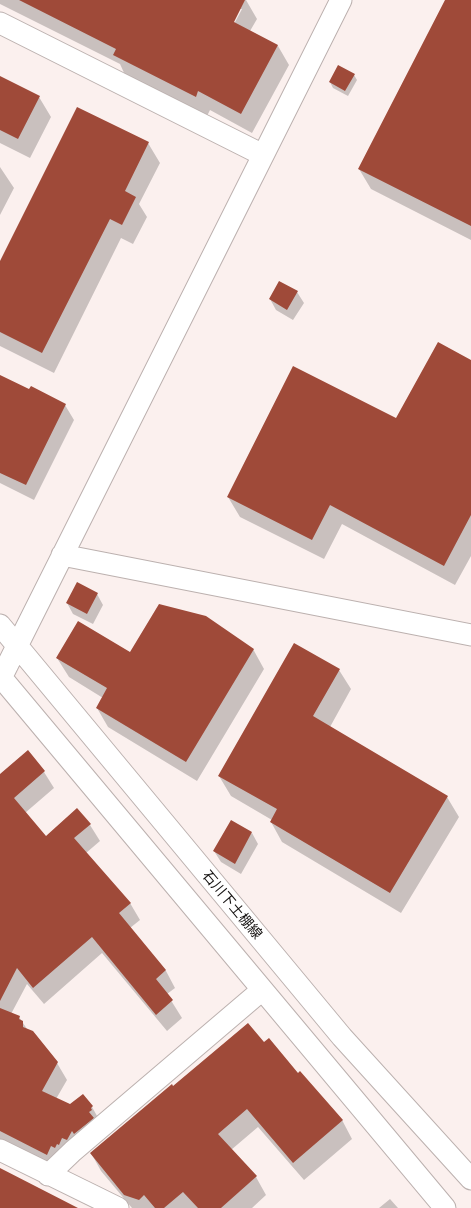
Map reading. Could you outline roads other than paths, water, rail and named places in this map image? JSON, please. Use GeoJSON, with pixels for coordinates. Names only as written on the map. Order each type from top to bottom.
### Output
{"type":"FeatureCollection","features":[{"type":"Feature","properties":{"kind":"street"},"geometry":{"type":"LineString","coordinates":[[341,0],[0,678],[445,1208]]}},
{"type":"Feature","properties":{"kind":"street"},"geometry":{"type":"LineString","coordinates":[[0,23],[263,156]]}},
{"type":"Feature","properties":{"kind":"street"},"geometry":{"type":"LineString","coordinates":[[62,555],[471,635]]}},
{"type":"Feature","properties":{"kind":"street","name":"石川下土棚線"},"geometry":{"type":"LineString","coordinates":[[0,625],[342,1037],[471,1179]]}},
{"type":"Feature","properties":{"kind":"street"},"geometry":{"type":"LineString","coordinates":[[48,1175],[73,1151],[262,990]]}},
{"type":"Feature","properties":{"kind":"street"},"geometry":{"type":"LineString","coordinates":[[0,1150],[48,1175],[118,1208]]}}]}
